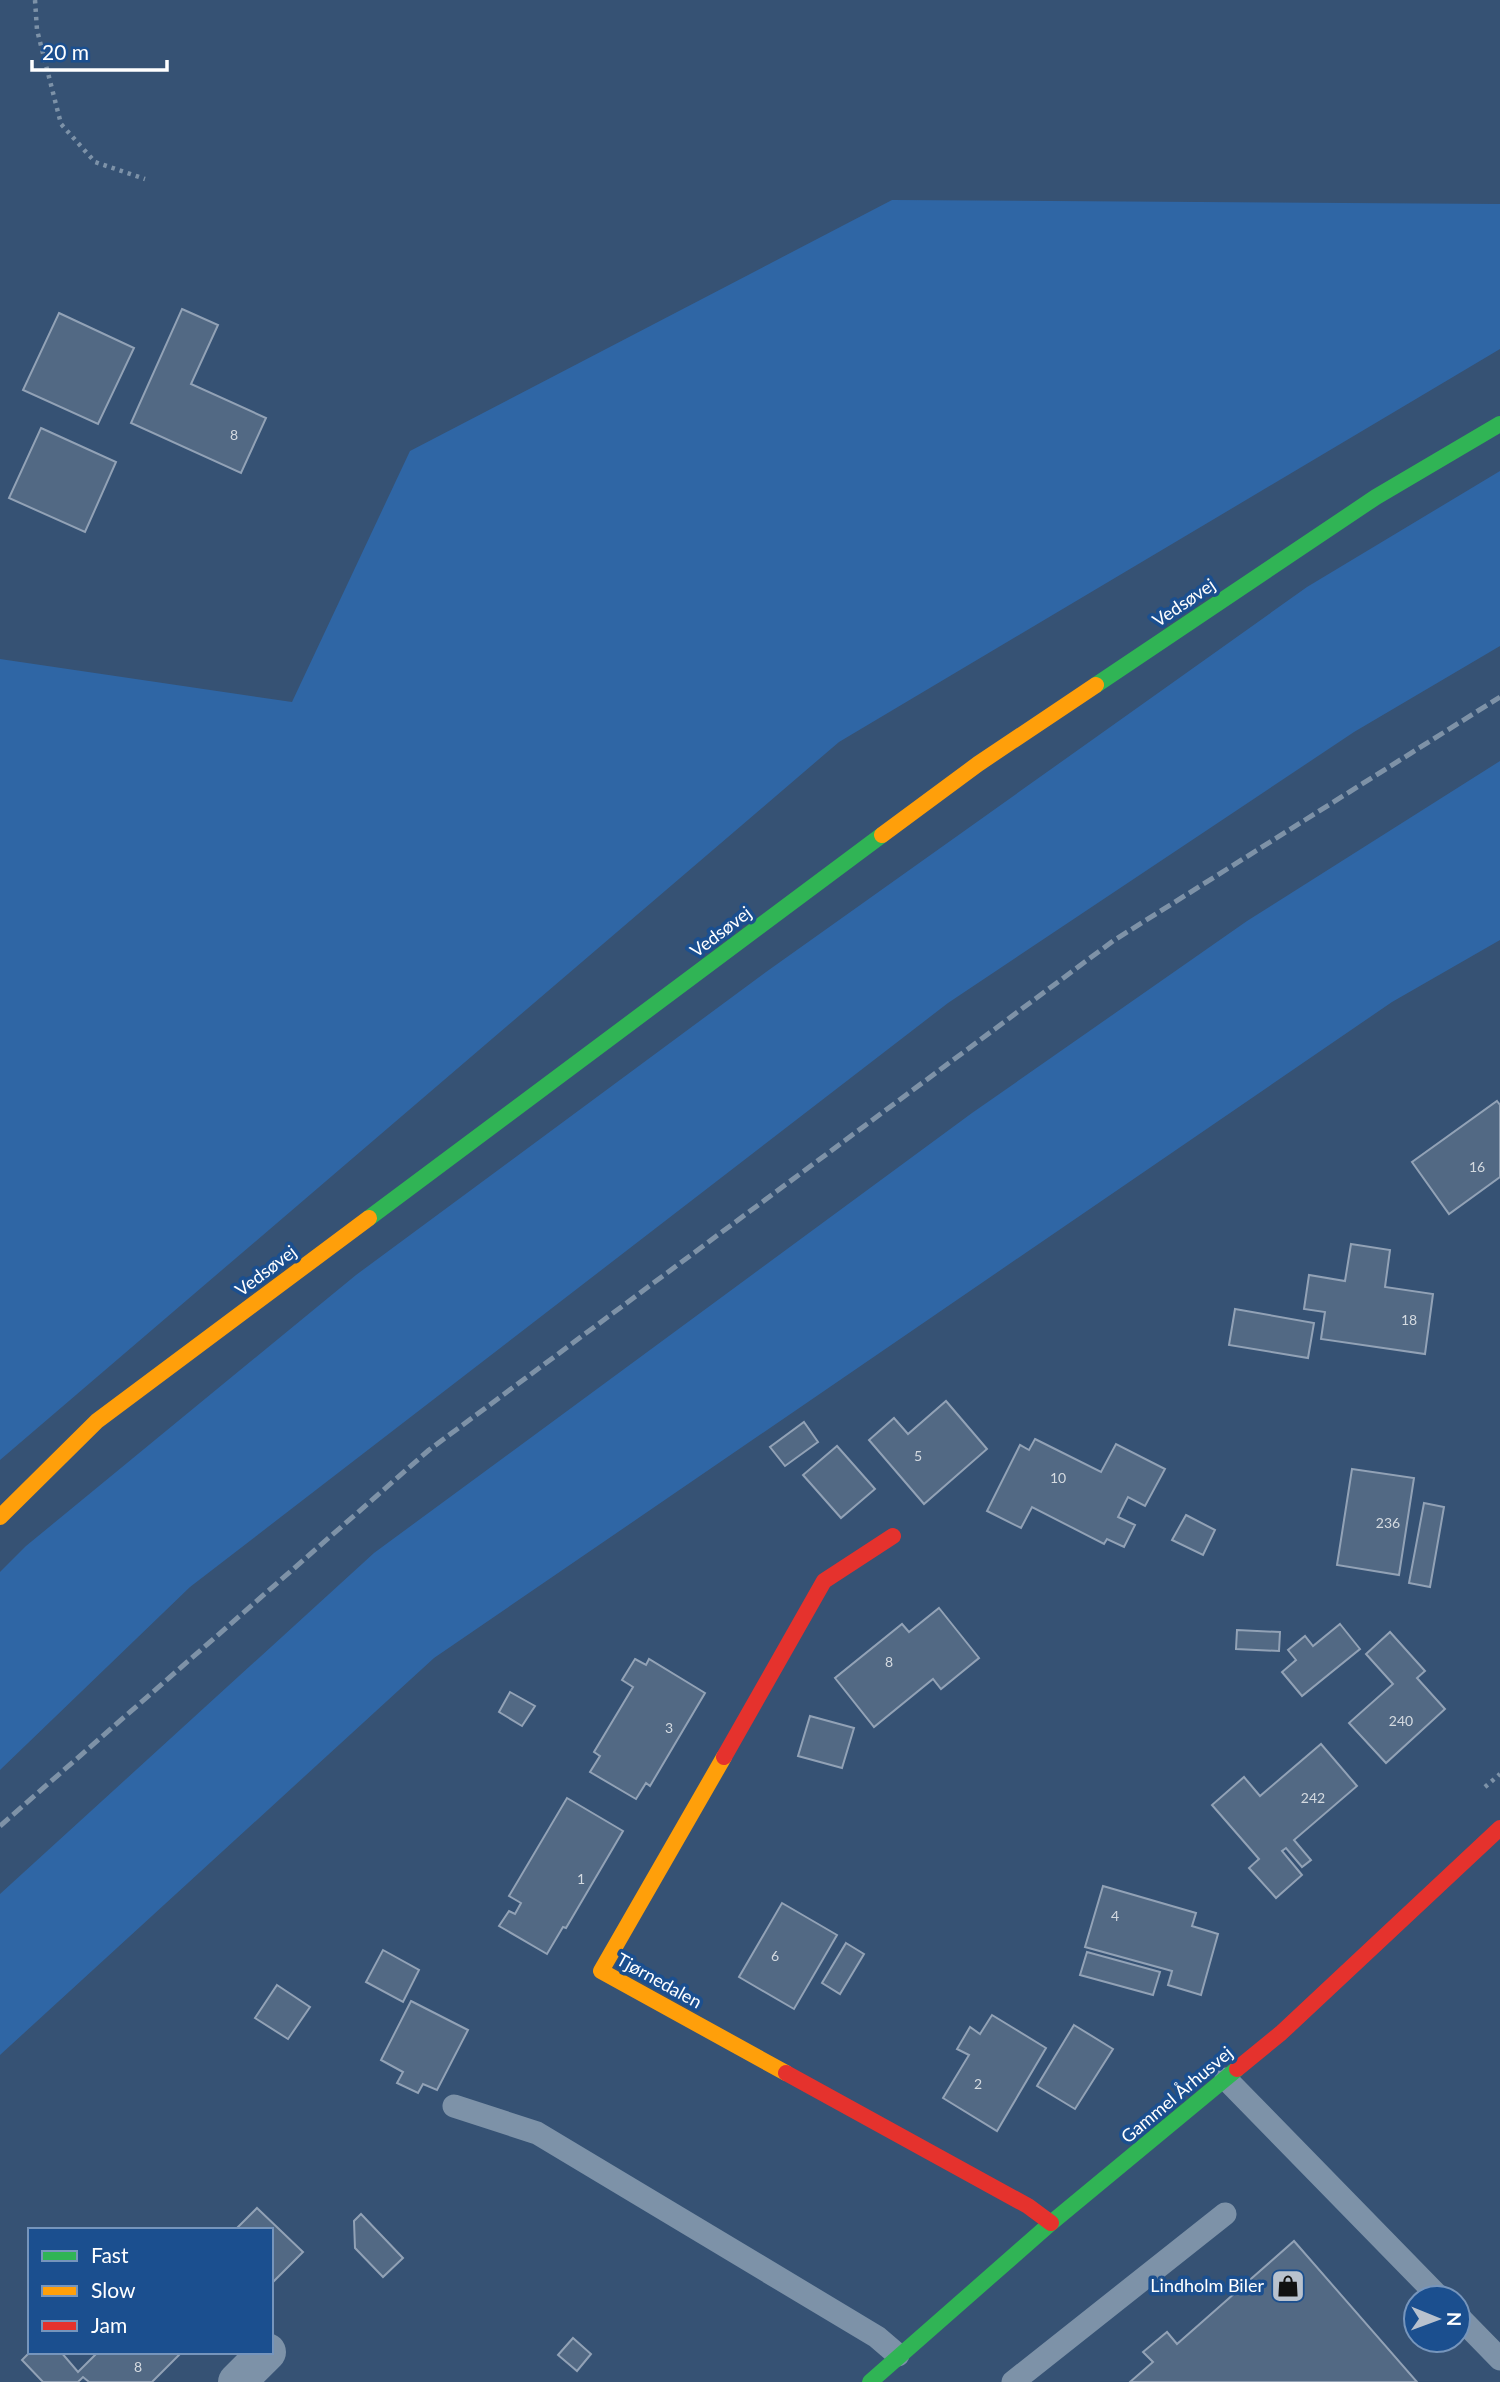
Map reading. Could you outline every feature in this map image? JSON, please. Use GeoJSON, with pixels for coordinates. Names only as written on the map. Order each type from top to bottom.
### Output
{"type":"FeatureCollection","features":[{"type":"Feature","properties":{"kind":"street","name":"Vedsøvej"},"geometry":{"type":"LineString","coordinates":[[0,1517],[97,1421],[978,764],[1376,497],[1500,424]]}},
{"type":"Feature","properties":{"kind":"street","name":"Tjørnedalen"},"geometry":{"type":"LineString","coordinates":[[893,1536],[824,1581],[601,1971],[1028,2206],[1051,2223]]}},
{"type":"Feature","properties":{"kind":"street","name":"Gammel Århusvej"},"geometry":{"type":"LineString","coordinates":[[870,2382],[1051,2223],[1281,2033],[1500,1828]]}},
{"type":"Feature","properties":{"kind":"street"},"geometry":{"type":"LineString","coordinates":[[237,2382],[265,2354]]}},
{"type":"Feature","properties":{"kind":"lane"},"geometry":{"type":"LineString","coordinates":[[1226,2079],[1426,2284]]}},
{"type":"Feature","properties":{"kind":"lane"},"geometry":{"type":"LineString","coordinates":[[454,2106],[537,2133],[877,2337],[898,2355]]}},
{"type":"Feature","properties":{"kind":"lane"},"geometry":{"type":"LineString","coordinates":[[1013,2382],[1225,2214]]}},
{"type":"Feature","properties":{"kind":"lane"},"geometry":{"type":"LineString","coordinates":[[1472,2330],[1500,2359]]}},
{"type":"Feature","properties":{"kind":"path"},"geometry":{"type":"LineString","coordinates":[[35,0],[37,30],[61,124],[95,162],[145,179]]}},
{"type":"Feature","properties":{"kind":"shaded area"},"geometry":{"type":"Polygon","coordinates":[[[892,200],[1500,204],[1500,349],[839,742],[0,1460],[0,659],[292,702],[410,451],[892,200]]]}},
{"type":"Feature","properties":{"kind":"shaded area"},"geometry":{"type":"Polygon","coordinates":[[[1500,471],[1500,646],[1354,732],[948,1003],[190,1587],[0,1770],[0,1572],[26,1546],[356,1275],[766,972],[1307,587],[1500,471]]]}},
{"type":"Feature","properties":{"kind":"shaded area"},"geometry":{"type":"Polygon","coordinates":[[[1500,761],[1500,940],[1392,1002],[434,1658],[0,2055],[0,1894],[374,1553],[972,1113],[1247,921],[1500,761]]]}},
{"type":"Feature","properties":{"kind":"building"},"geometry":{"type":"Polygon","coordinates":[[[182,309],[218,325],[191,384],[266,418],[241,473],[131,423],[182,309]]]}},
{"type":"Feature","properties":{"kind":"building"},"geometry":{"type":"Polygon","coordinates":[[[59,313],[134,348],[98,424],[23,390],[59,313]]]}},
{"type":"Feature","properties":{"kind":"building"},"geometry":{"type":"Polygon","coordinates":[[[41,428],[116,462],[85,532],[9,498],[41,428]]]}},
{"type":"Feature","properties":{"kind":"building"},"geometry":{"type":"Polygon","coordinates":[[[1497,1101],[1500,1105],[1500,1177],[1449,1214],[1412,1162],[1497,1101]]]}},
{"type":"Feature","properties":{"kind":"building"},"geometry":{"type":"Polygon","coordinates":[[[1351,1244],[1390,1250],[1385,1287],[1433,1294],[1425,1354],[1321,1339],[1325,1312],[1304,1309],[1309,1275],[1345,1281],[1351,1244]]]}},
{"type":"Feature","properties":{"kind":"building"},"geometry":{"type":"Polygon","coordinates":[[[1235,1309],[1314,1323],[1308,1358],[1229,1345],[1235,1309]]]}},
{"type":"Feature","properties":{"kind":"building"},"geometry":{"type":"Polygon","coordinates":[[[946,1401],[987,1449],[924,1504],[869,1440],[894,1418],[908,1434],[946,1401]]]}},
{"type":"Feature","properties":{"kind":"building"},"geometry":{"type":"Polygon","coordinates":[[[804,1422],[818,1442],[785,1466],[770,1447],[804,1422]]]}},
{"type":"Feature","properties":{"kind":"building"},"geometry":{"type":"Polygon","coordinates":[[[1035,1439],[1101,1472],[1116,1444],[1165,1469],[1145,1506],[1128,1497],[1118,1517],[1135,1525],[1124,1547],[1107,1539],[1104,1544],[1032,1507],[1021,1528],[987,1511],[1020,1445],[1029,1450],[1035,1439]]]}},
{"type":"Feature","properties":{"kind":"building"},"geometry":{"type":"Polygon","coordinates":[[[837,1446],[875,1489],[841,1518],[803,1475],[837,1446]]]}},
{"type":"Feature","properties":{"kind":"building"},"geometry":{"type":"Polygon","coordinates":[[[1352,1469],[1414,1478],[1399,1575],[1337,1565],[1352,1469]]]}},
{"type":"Feature","properties":{"kind":"building"},"geometry":{"type":"Polygon","coordinates":[[[1424,1503],[1444,1507],[1430,1587],[1409,1583],[1424,1503]]]}},
{"type":"Feature","properties":{"kind":"building"},"geometry":{"type":"Polygon","coordinates":[[[1186,1515],[1215,1530],[1203,1555],[1172,1540],[1186,1515]]]}},
{"type":"Feature","properties":{"kind":"building"},"geometry":{"type":"Polygon","coordinates":[[[939,1608],[979,1658],[941,1689],[933,1679],[874,1727],[835,1678],[902,1624],[909,1632],[939,1608]]]}},
{"type":"Feature","properties":{"kind":"building"},"geometry":{"type":"Polygon","coordinates":[[[1340,1624],[1360,1649],[1302,1696],[1282,1672],[1296,1660],[1288,1650],[1305,1636],[1313,1646],[1340,1624]]]}},
{"type":"Feature","properties":{"kind":"building"},"geometry":{"type":"Polygon","coordinates":[[[1237,1630],[1280,1632],[1279,1651],[1236,1649],[1237,1630]]]}},
{"type":"Feature","properties":{"kind":"building"},"geometry":{"type":"Polygon","coordinates":[[[1390,1632],[1425,1671],[1417,1678],[1445,1709],[1386,1763],[1349,1723],[1393,1684],[1366,1654],[1390,1632]]]}},
{"type":"Feature","properties":{"kind":"building"},"geometry":{"type":"Polygon","coordinates":[[[635,1659],[646,1665],[649,1659],[705,1693],[650,1786],[646,1783],[636,1799],[590,1772],[600,1756],[594,1752],[633,1687],[622,1680],[635,1659]]]}},
{"type":"Feature","properties":{"kind":"building"},"geometry":{"type":"Polygon","coordinates":[[[510,1692],[535,1706],[522,1726],[499,1712],[510,1692]]]}},
{"type":"Feature","properties":{"kind":"building"},"geometry":{"type":"Polygon","coordinates":[[[810,1716],[854,1728],[842,1768],[798,1756],[810,1716]]]}},
{"type":"Feature","properties":{"kind":"building"},"geometry":{"type":"Polygon","coordinates":[[[1321,1744],[1357,1786],[1294,1840],[1311,1860],[1302,1867],[1286,1848],[1282,1851],[1302,1875],[1276,1898],[1249,1868],[1259,1859],[1212,1805],[1244,1777],[1260,1796],[1321,1744]]]}},
{"type":"Feature","properties":{"kind":"building"},"geometry":{"type":"Polygon","coordinates":[[[567,1798],[623,1831],[566,1928],[563,1927],[547,1954],[499,1926],[509,1911],[515,1914],[521,1903],[509,1896],[567,1798]]]}},
{"type":"Feature","properties":{"kind":"building"},"geometry":{"type":"Polygon","coordinates":[[[1103,1886],[1196,1913],[1192,1926],[1218,1934],[1201,1995],[1168,1985],[1172,1971],[1085,1947],[1103,1886]]]}},
{"type":"Feature","properties":{"kind":"building"},"geometry":{"type":"Polygon","coordinates":[[[782,1903],[837,1935],[794,2009],[739,1977],[782,1903]]]}},
{"type":"Feature","properties":{"kind":"building"},"geometry":{"type":"Polygon","coordinates":[[[846,1943],[864,1954],[840,1994],[822,1983],[846,1943]]]}},
{"type":"Feature","properties":{"kind":"building"},"geometry":{"type":"Polygon","coordinates":[[[383,1950],[419,1970],[403,2002],[366,1982],[383,1950]]]}},
{"type":"Feature","properties":{"kind":"building"},"geometry":{"type":"Polygon","coordinates":[[[1087,1952],[1160,1972],[1153,1995],[1080,1975],[1087,1952]]]}},
{"type":"Feature","properties":{"kind":"building"},"geometry":{"type":"Polygon","coordinates":[[[277,1985],[310,2007],[288,2039],[255,2018],[277,1985]]]}},
{"type":"Feature","properties":{"kind":"building"},"geometry":{"type":"Polygon","coordinates":[[[411,2001],[468,2030],[437,2090],[423,2084],[418,2093],[397,2083],[403,2072],[381,2060],[411,2001]]]}},
{"type":"Feature","properties":{"kind":"building"},"geometry":{"type":"Polygon","coordinates":[[[992,2015],[1046,2048],[997,2131],[943,2098],[969,2055],[957,2049],[970,2027],[980,2034],[992,2015]]]}},
{"type":"Feature","properties":{"kind":"building"},"geometry":{"type":"Polygon","coordinates":[[[1074,2025],[1113,2049],[1075,2109],[1037,2086],[1074,2025]]]}},
{"type":"Feature","properties":{"kind":"building"},"geometry":{"type":"Polygon","coordinates":[[[257,2208],[303,2252],[273,2282],[273,2228],[237,2228],[257,2208]]]}},
{"type":"Feature","properties":{"kind":"building"},"geometry":{"type":"Polygon","coordinates":[[[361,2214],[403,2258],[383,2277],[355,2248],[354,2221],[361,2214]]]}},
{"type":"Feature","properties":{"kind":"building","name":"Lindholm Biler"},"geometry":{"type":"Polygon","coordinates":[[[1294,2241],[1417,2382],[1130,2382],[1153,2362],[1143,2352],[1167,2332],[1177,2344],[1294,2241]]]}},
{"type":"Feature","properties":{"kind":"building"},"geometry":{"type":"Polygon","coordinates":[[[573,2338],[591,2354],[577,2371],[558,2355],[573,2338]]]}},
{"type":"Feature","properties":{"kind":"building"},"geometry":{"type":"Polygon","coordinates":[[[28,2354],[63,2354],[78,2372],[96,2354],[180,2354],[152,2382],[89,2382],[83,2377],[78,2382],[43,2382],[22,2360],[28,2354]]]}},
{"type":"Feature","properties":{"kind":"railway"},"geometry":{"type":"LineString","coordinates":[[0,1826],[429,1450],[1113,941],[1500,697]]}},
{"type":"Feature","properties":{"kind":"traffic: fast"},"geometry":{"type":"LineString","coordinates":[[1096,685],[1376,497],[1500,424]]}},
{"type":"Feature","properties":{"kind":"traffic: fast"},"geometry":{"type":"LineString","coordinates":[[369,1218],[882,835]]}},
{"type":"Feature","properties":{"kind":"traffic: fast"},"geometry":{"type":"LineString","coordinates":[[870,2382],[1051,2223],[1237,2069]]}},
{"type":"Feature","properties":{"kind":"traffic: slow"},"geometry":{"type":"LineString","coordinates":[[882,835],[978,764],[1096,685]]}},
{"type":"Feature","properties":{"kind":"traffic: slow"},"geometry":{"type":"LineString","coordinates":[[0,1517],[97,1421],[369,1218]]}},
{"type":"Feature","properties":{"kind":"traffic: slow"},"geometry":{"type":"LineString","coordinates":[[724,1757],[601,1971],[786,2073]]}},
{"type":"Feature","properties":{"kind":"traffic: jam"},"geometry":{"type":"LineString","coordinates":[[724,1757],[824,1581],[893,1536]]}},
{"type":"Feature","properties":{"kind":"traffic: jam"},"geometry":{"type":"LineString","coordinates":[[1237,2069],[1281,2033],[1500,1828]]}},
{"type":"Feature","properties":{"kind":"traffic: jam"},"geometry":{"type":"LineString","coordinates":[[786,2073],[1028,2206],[1051,2223]]}},
{"type":"Feature","properties":{"kind":"place","name":"Lindholm Biler"},"geometry":{"type":"Point","coordinates":[1288,2286]}}]}
